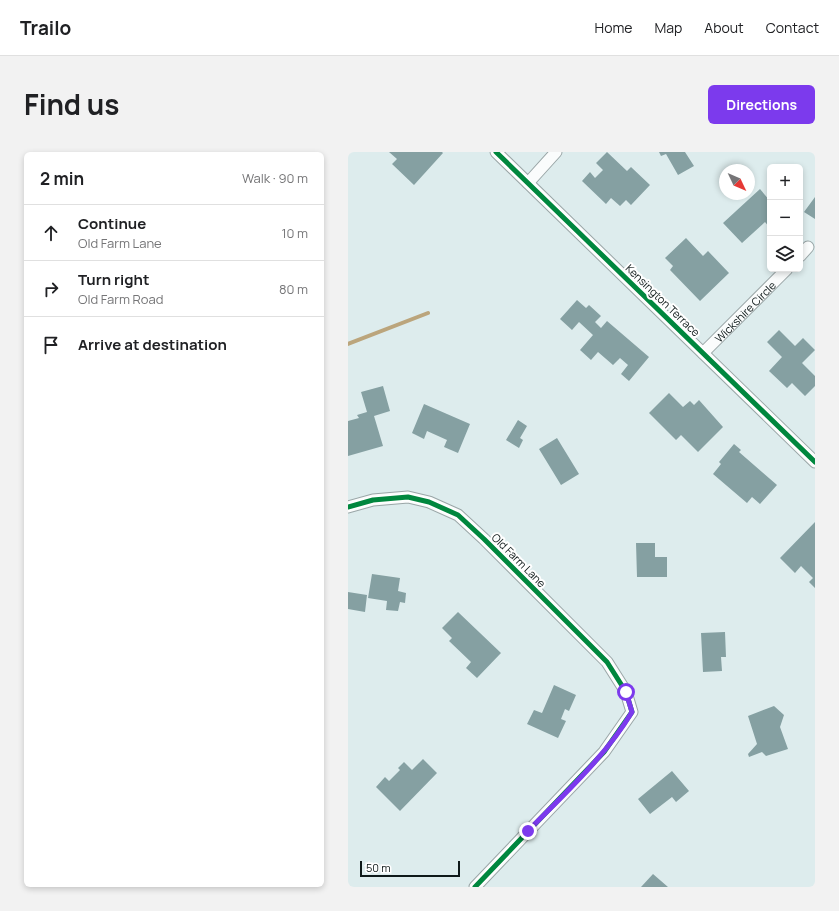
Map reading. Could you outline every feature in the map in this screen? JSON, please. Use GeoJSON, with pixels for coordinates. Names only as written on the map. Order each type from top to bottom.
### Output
{"type":"FeatureCollection","features":[{"type":"Feature","properties":{"kind":"street","name":"Kensington Terrace"},"geometry":{"type":"LineString","coordinates":[[496,152],[815,462]]}},
{"type":"Feature","properties":{"kind":"street"},"geometry":{"type":"LineString","coordinates":[[528,183],[556,152]]}},
{"type":"Feature","properties":{"kind":"street","name":"Wickshire Circle"},"geometry":{"type":"LineString","coordinates":[[703,353],[784,272]]}},
{"type":"Feature","properties":{"kind":"street","name":"Old Farm Lane"},"geometry":{"type":"LineString","coordinates":[[348,507],[373,500],[408,497],[429,502],[458,515],[484,538],[607,662],[626,692],[632,712],[604,752],[475,887]]}},
{"type":"Feature","properties":{"kind":"building"},"geometry":{"type":"Polygon","coordinates":[[[389,152],[443,153],[414,185],[392,164],[397,159],[389,152]]]}},
{"type":"Feature","properties":{"kind":"building"},"geometry":{"type":"Polygon","coordinates":[[[607,152],[627,171],[631,167],[650,185],[631,205],[626,200],[620,206],[611,198],[606,204],[582,181],[590,172],[595,178],[603,170],[596,163],[607,152]]]}},
{"type":"Feature","properties":{"kind":"building"},"geometry":{"type":"Polygon","coordinates":[[[659,152],[685,152],[694,166],[678,175],[666,154],[661,156],[659,152]]]}},
{"type":"Feature","properties":{"kind":"building"},"geometry":{"type":"Polygon","coordinates":[[[760,189],[767,197],[767,224],[765,222],[742,243],[723,223],[748,200],[755,200],[755,194],[760,189]]]}},
{"type":"Feature","properties":{"kind":"building"},"geometry":{"type":"Polygon","coordinates":[[[815,197],[815,219],[804,212],[815,197]]]}},
{"type":"Feature","properties":{"kind":"building"},"geometry":{"type":"Polygon","coordinates":[[[686,238],[703,256],[708,251],[729,273],[700,301],[670,270],[673,266],[665,258],[686,238]]]}},
{"type":"Feature","properties":{"kind":"building"},"geometry":{"type":"Polygon","coordinates":[[[577,300],[586,308],[589,305],[601,316],[595,322],[601,328],[607,321],[649,357],[629,381],[621,374],[628,365],[620,358],[613,365],[598,352],[591,360],[580,350],[593,335],[579,322],[572,330],[560,319],[577,300]]]}},
{"type":"Feature","properties":{"kind":"building"},"geometry":{"type":"Polygon","coordinates":[[[779,330],[795,346],[803,338],[815,350],[802,363],[815,376],[815,386],[805,396],[792,383],[787,388],[769,371],[782,357],[767,342],[779,330]]]}},
{"type":"Feature","properties":{"kind":"building"},"geometry":{"type":"Polygon","coordinates":[[[383,386],[390,411],[374,416],[383,446],[348,456],[348,421],[359,418],[357,415],[367,412],[361,392],[383,386]]]}},
{"type":"Feature","properties":{"kind":"building"},"geometry":{"type":"Polygon","coordinates":[[[669,393],[683,407],[690,401],[694,405],[699,400],[723,427],[698,452],[681,435],[676,440],[649,413],[669,393]]]}},
{"type":"Feature","properties":{"kind":"building"},"geometry":{"type":"Polygon","coordinates":[[[424,404],[470,424],[458,453],[444,447],[447,440],[427,431],[424,439],[412,433],[424,404]]]}},
{"type":"Feature","properties":{"kind":"building"},"geometry":{"type":"Polygon","coordinates":[[[518,420],[527,426],[520,438],[523,440],[519,448],[506,440],[518,420]]]}},
{"type":"Feature","properties":{"kind":"building"},"geometry":{"type":"Polygon","coordinates":[[[557,438],[579,474],[561,485],[539,449],[557,438]]]}},
{"type":"Feature","properties":{"kind":"building"},"geometry":{"type":"Polygon","coordinates":[[[734,444],[741,450],[739,452],[777,485],[760,504],[752,497],[747,503],[713,474],[721,464],[719,462],[734,444]]]}},
{"type":"Feature","properties":{"kind":"building"},"geometry":{"type":"Polygon","coordinates":[[[815,522],[815,588],[809,582],[813,578],[801,566],[795,573],[780,558],[815,522]]]}},
{"type":"Feature","properties":{"kind":"building"},"geometry":{"type":"Polygon","coordinates":[[[636,543],[655,543],[655,557],[667,557],[667,577],[637,577],[636,543]]]}},
{"type":"Feature","properties":{"kind":"building"},"geometry":{"type":"Polygon","coordinates":[[[372,574],[400,578],[398,591],[406,593],[405,603],[400,602],[398,611],[386,610],[387,601],[368,598],[372,574]]]}},
{"type":"Feature","properties":{"kind":"building"},"geometry":{"type":"Polygon","coordinates":[[[348,592],[367,595],[365,612],[348,609],[348,592]]]}},
{"type":"Feature","properties":{"kind":"building"},"geometry":{"type":"Polygon","coordinates":[[[458,612],[501,653],[477,678],[466,668],[471,662],[449,641],[452,638],[442,628],[458,612]]]}},
{"type":"Feature","properties":{"kind":"building"},"geometry":{"type":"Polygon","coordinates":[[[725,632],[726,657],[721,657],[722,671],[703,672],[701,633],[725,632]]]}},
{"type":"Feature","properties":{"kind":"building"},"geometry":{"type":"Polygon","coordinates":[[[554,685],[576,695],[569,711],[565,709],[561,719],[566,721],[558,738],[527,724],[534,710],[542,713],[554,685]]]}},
{"type":"Feature","properties":{"kind":"building"},"geometry":{"type":"Polygon","coordinates":[[[774,706],[784,715],[780,727],[788,749],[766,756],[762,752],[749,757],[748,754],[757,744],[748,716],[774,706]]]}},
{"type":"Feature","properties":{"kind":"building"},"geometry":{"type":"Polygon","coordinates":[[[423,759],[437,773],[400,811],[376,787],[385,777],[389,781],[400,770],[398,768],[404,762],[412,770],[423,759]]]}},
{"type":"Feature","properties":{"kind":"building"},"geometry":{"type":"Polygon","coordinates":[[[672,771],[689,791],[676,802],[672,797],[650,814],[638,799],[672,771]]]}},
{"type":"Feature","properties":{"kind":"building"},"geometry":{"type":"Polygon","coordinates":[[[653,874],[668,887],[641,887],[653,874]]]}},
{"type":"Feature","properties":{"kind":"waterway"},"geometry":{"type":"LineString","coordinates":[[348,344],[428,313]]}},
{"type":"Feature","properties":{"kind":"cycle path"},"geometry":{"type":"LineString","coordinates":[[496,152],[815,462]]}},
{"type":"Feature","properties":{"kind":"cycle path"},"geometry":{"type":"LineString","coordinates":[[348,507],[373,500],[408,497],[429,502],[458,515],[607,662],[626,692],[632,712],[604,752],[475,887]]}},
{"type":"Feature","properties":{"kind":"route"},"geometry":{"type":"LineString","coordinates":[[528,831],[604,752],[621,729],[632,712],[626,692]]}}]}
